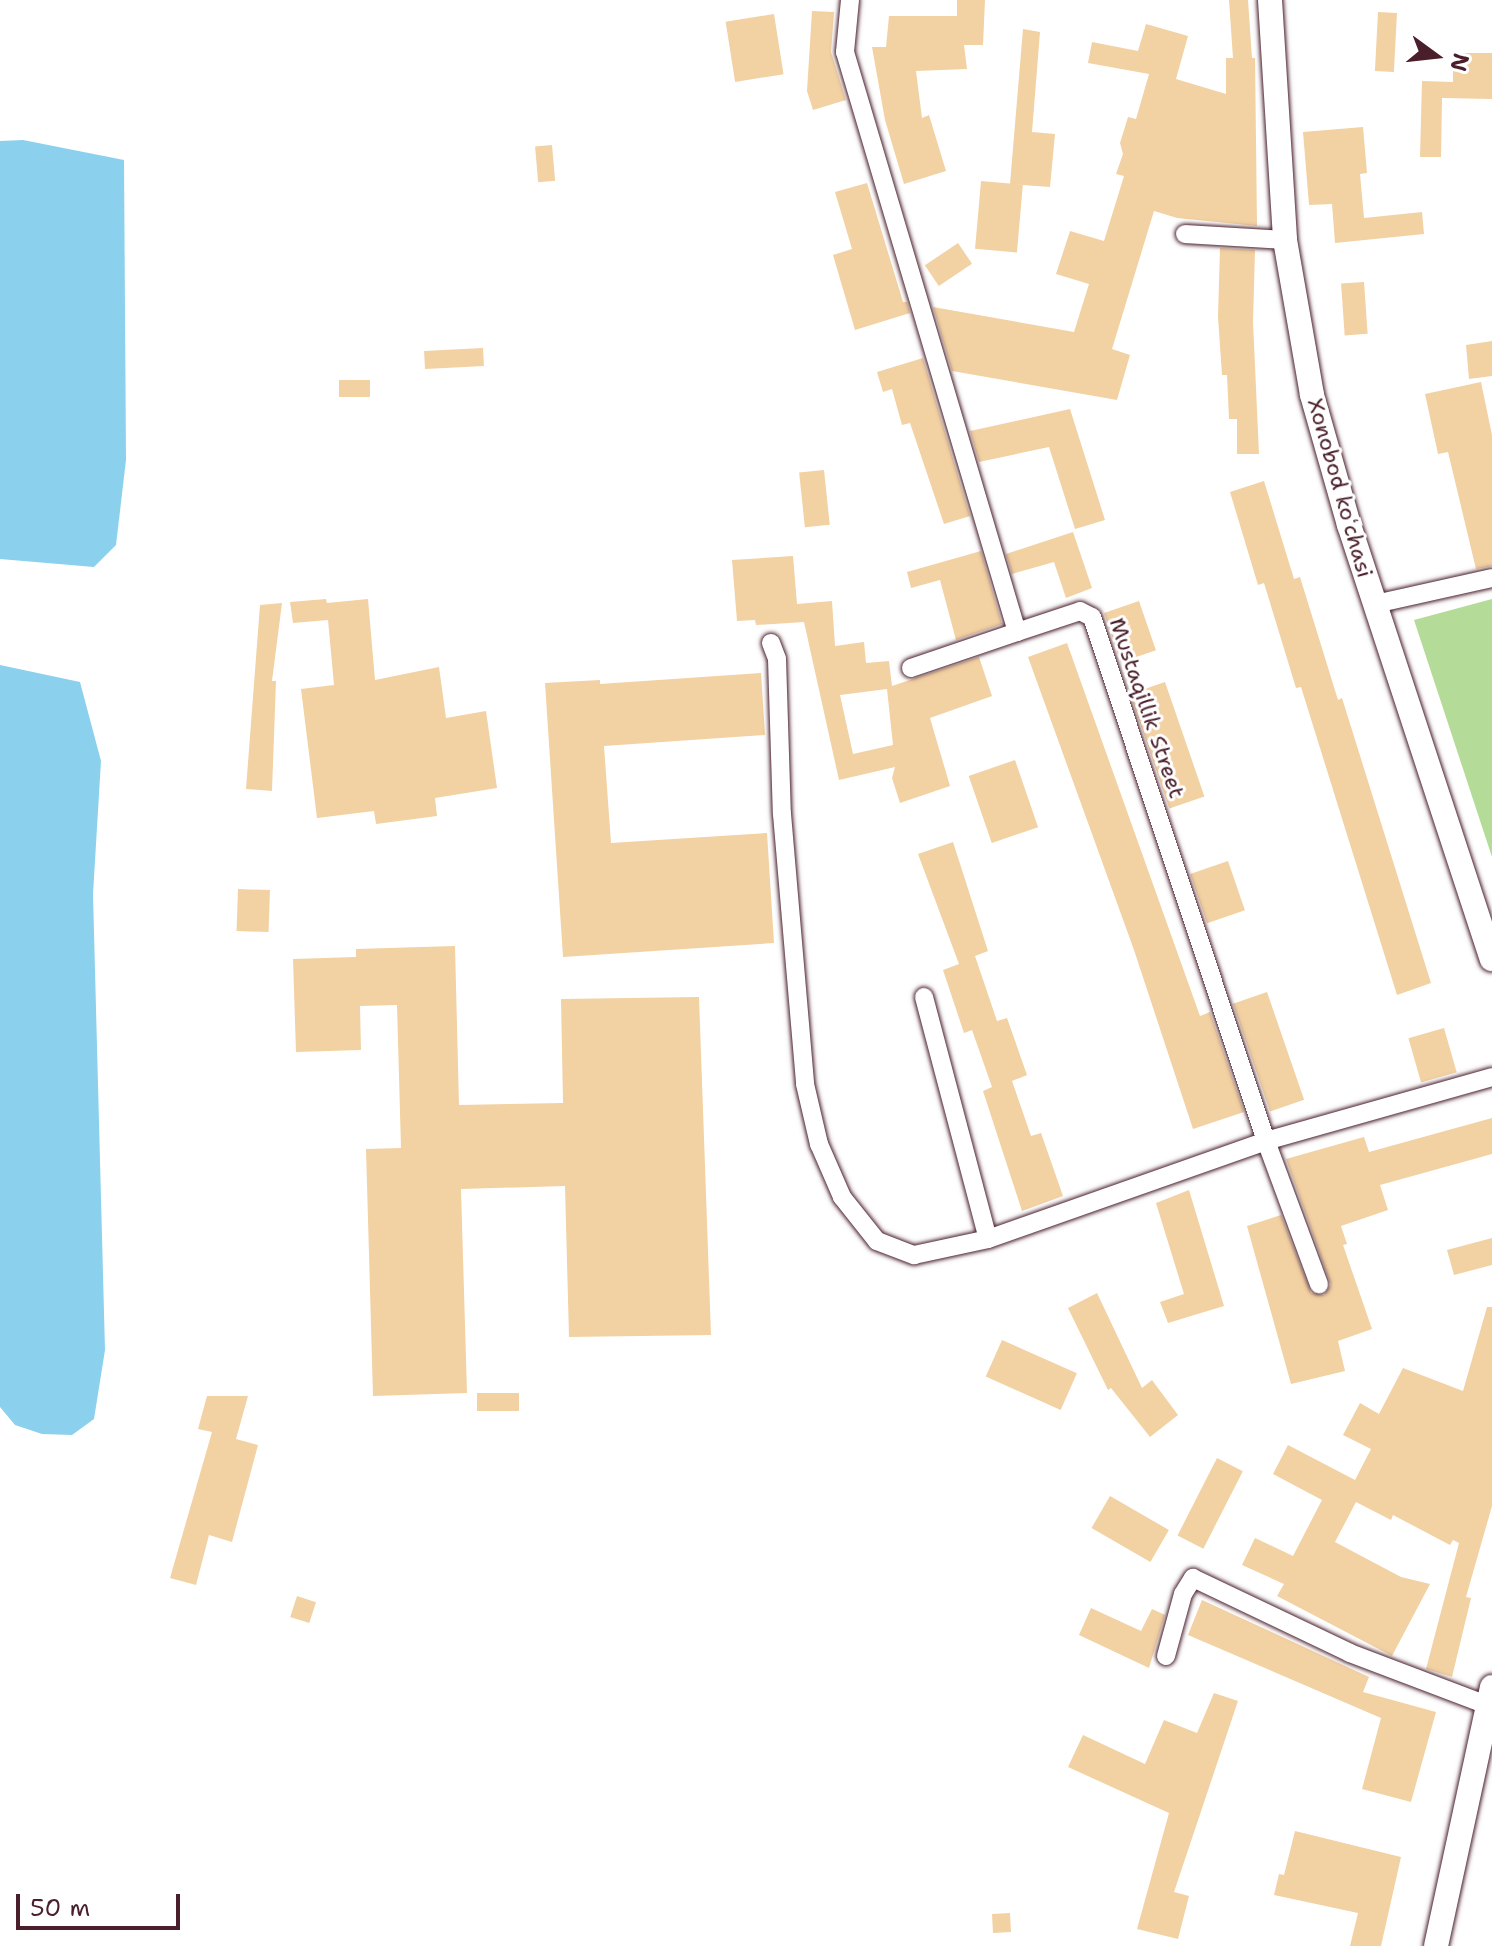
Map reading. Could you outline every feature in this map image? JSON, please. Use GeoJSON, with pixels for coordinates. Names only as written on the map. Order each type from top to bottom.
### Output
{"type":"FeatureCollection","features":[{"type":"Feature","properties":{"kind":"main road","name":"Xonobod koʻchasi"},"geometry":{"type":"LineString","coordinates":[[1270,0],[1285,240],[1312,395],[1375,604],[1492,959]]}},
{"type":"Feature","properties":{"kind":"main road"},"geometry":{"type":"LineString","coordinates":[[1436,1946],[1490,1696]]}},
{"type":"Feature","properties":{"kind":"street"},"geometry":{"type":"LineString","coordinates":[[850,0],[845,52],[1017,632]]}},
{"type":"Feature","properties":{"kind":"street"},"geometry":{"type":"LineString","coordinates":[[1185,234],[1285,240]]}},
{"type":"Feature","properties":{"kind":"street"},"geometry":{"type":"LineString","coordinates":[[1375,604],[1492,578]]}},
{"type":"Feature","properties":{"kind":"street","name":"Mustaqillik Street"},"geometry":{"type":"LineString","coordinates":[[911,668],[1080,611],[1092,617],[1266,1141],[1319,1284]]}},
{"type":"Feature","properties":{"kind":"street"},"geometry":{"type":"LineString","coordinates":[[771,643],[777,659],[782,814],[796,1008],[805,1084],[819,1144],[842,1197],[877,1241],[914,1255],[988,1239],[1266,1141],[1492,1077]]}},
{"type":"Feature","properties":{"kind":"street"},"geometry":{"type":"LineString","coordinates":[[924,997],[988,1239]]}},
{"type":"Feature","properties":{"kind":"street"},"geometry":{"type":"LineString","coordinates":[[1166,1656],[1183,1594],[1193,1578],[1350,1653],[1490,1696]]}},
{"type":"Feature","properties":{"kind":"green space"},"geometry":{"type":"Polygon","coordinates":[[[1492,599],[1492,857],[1414,620],[1492,599]]]}},
{"type":"Feature","properties":{"kind":"water"},"geometry":{"type":"Polygon","coordinates":[[[23,140],[124,160],[126,460],[116,545],[94,567],[0,559],[0,141],[23,140]]]}},
{"type":"Feature","properties":{"kind":"water"},"geometry":{"type":"Polygon","coordinates":[[[0,665],[80,682],[101,761],[93,894],[105,1350],[94,1419],[72,1435],[42,1434],[15,1425],[0,1407],[0,665]]]}},
{"type":"Feature","properties":{"kind":"building"},"geometry":{"type":"Polygon","coordinates":[[[957,0],[985,0],[983,45],[964,45],[967,69],[916,71],[922,118],[929,115],[946,171],[904,184],[885,120],[872,47],[886,47],[889,16],[957,16],[957,0]]]}},
{"type":"Feature","properties":{"kind":"building"},"geometry":{"type":"Polygon","coordinates":[[[1229,0],[1248,0],[1252,58],[1255,58],[1257,226],[1177,218],[1154,211],[1112,349],[1130,355],[1117,400],[952,371],[933,307],[1074,332],[1089,284],[1056,274],[1070,231],[1104,241],[1124,176],[1116,174],[1123,154],[1120,143],[1128,117],[1136,119],[1149,74],[1088,63],[1092,42],[1138,51],[1146,24],[1188,36],[1176,79],[1226,94],[1226,58],[1233,58],[1229,0]]]}},
{"type":"Feature","properties":{"kind":"building"},"geometry":{"type":"Polygon","coordinates":[[[812,11],[834,12],[831,52],[846,100],[813,110],[807,91],[812,11]]]}},
{"type":"Feature","properties":{"kind":"building"},"geometry":{"type":"Polygon","coordinates":[[[1378,12],[1397,13],[1394,72],[1375,71],[1378,12]]]}},
{"type":"Feature","properties":{"kind":"building"},"geometry":{"type":"Polygon","coordinates":[[[774,14],[784,74],[735,82],[726,22],[774,14]]]}},
{"type":"Feature","properties":{"kind":"building"},"geometry":{"type":"Polygon","coordinates":[[[1023,29],[1040,32],[1032,132],[1055,134],[1050,187],[1010,184],[1023,29]]]}},
{"type":"Feature","properties":{"kind":"building"},"geometry":{"type":"Polygon","coordinates":[[[1453,53],[1492,53],[1492,99],[1442,98],[1441,157],[1420,157],[1422,81],[1453,82],[1453,53]]]}},
{"type":"Feature","properties":{"kind":"building"},"geometry":{"type":"Polygon","coordinates":[[[1363,127],[1367,173],[1360,174],[1364,218],[1422,212],[1424,234],[1335,243],[1332,204],[1309,205],[1303,132],[1363,127]]]}},
{"type":"Feature","properties":{"kind":"building"},"geometry":{"type":"Polygon","coordinates":[[[552,145],[555,181],[538,182],[535,146],[552,145]]]}},
{"type":"Feature","properties":{"kind":"building"},"geometry":{"type":"Polygon","coordinates":[[[981,181],[1023,185],[1017,252],[975,249],[981,181]]]}},
{"type":"Feature","properties":{"kind":"building"},"geometry":{"type":"Polygon","coordinates":[[[867,183],[903,302],[907,302],[910,313],[855,330],[833,255],[852,249],[835,192],[867,183]]]}},
{"type":"Feature","properties":{"kind":"building"},"geometry":{"type":"Polygon","coordinates":[[[958,243],[972,264],[939,286],[925,265],[958,243]]]}},
{"type":"Feature","properties":{"kind":"building"},"geometry":{"type":"Polygon","coordinates":[[[1220,248],[1255,250],[1253,322],[1259,454],[1237,454],[1237,419],[1229,419],[1227,375],[1222,375],[1218,317],[1220,248]]]}},
{"type":"Feature","properties":{"kind":"building"},"geometry":{"type":"Polygon","coordinates":[[[1364,282],[1368,334],[1345,335],[1341,284],[1364,282]]]}},
{"type":"Feature","properties":{"kind":"building"},"geometry":{"type":"Polygon","coordinates":[[[1492,341],[1492,376],[1469,379],[1466,345],[1492,341]]]}},
{"type":"Feature","properties":{"kind":"building"},"geometry":{"type":"Polygon","coordinates":[[[483,348],[484,366],[425,369],[424,351],[483,348]]]}},
{"type":"Feature","properties":{"kind":"building"},"geometry":{"type":"Polygon","coordinates":[[[923,358],[970,516],[944,524],[910,423],[902,425],[892,389],[883,392],[877,372],[923,358]]]}},
{"type":"Feature","properties":{"kind":"building"},"geometry":{"type":"Polygon","coordinates":[[[339,380],[370,380],[370,397],[339,397],[339,380]]]}},
{"type":"Feature","properties":{"kind":"building"},"geometry":{"type":"Polygon","coordinates":[[[1481,382],[1492,435],[1492,566],[1476,569],[1448,452],[1438,454],[1425,394],[1481,382]]]}},
{"type":"Feature","properties":{"kind":"building"},"geometry":{"type":"Polygon","coordinates":[[[1070,409],[1105,520],[1075,529],[1049,447],[979,462],[970,431],[1070,409]]]}},
{"type":"Feature","properties":{"kind":"building"},"geometry":{"type":"Polygon","coordinates":[[[824,470],[830,525],[805,527],[799,473],[824,470]]]}},
{"type":"Feature","properties":{"kind":"building"},"geometry":{"type":"Polygon","coordinates":[[[1264,481],[1294,579],[1300,577],[1338,700],[1342,698],[1431,983],[1397,995],[1301,687],[1296,688],[1264,583],[1258,585],[1230,492],[1264,481]]]}},
{"type":"Feature","properties":{"kind":"building"},"geometry":{"type":"Polygon","coordinates":[[[1073,532],[1092,588],[1066,598],[1054,562],[1012,574],[1006,554],[1073,532]]]}},
{"type":"Feature","properties":{"kind":"building"},"geometry":{"type":"Polygon","coordinates":[[[981,551],[1002,624],[956,640],[940,580],[911,588],[907,572],[981,551]]]}},
{"type":"Feature","properties":{"kind":"building"},"geometry":{"type":"Polygon","coordinates":[[[793,556],[797,604],[832,601],[835,646],[864,642],[866,663],[889,661],[892,686],[979,657],[992,696],[930,718],[950,786],[900,803],[892,778],[895,767],[839,780],[804,622],[756,625],[755,620],[737,621],[732,560],[793,556]],[[887,689],[840,695],[853,754],[893,745],[887,689]]]}},
{"type":"Feature","properties":{"kind":"building"},"geometry":{"type":"Polygon","coordinates":[[[326,599],[327,603],[368,599],[375,680],[439,667],[446,718],[486,711],[497,788],[435,798],[437,816],[376,824],[374,811],[317,818],[301,689],[334,685],[328,620],[293,623],[290,602],[326,599]]]}},
{"type":"Feature","properties":{"kind":"building"},"geometry":{"type":"Polygon","coordinates":[[[1139,601],[1156,650],[1121,662],[1104,613],[1139,601]]]}},
{"type":"Feature","properties":{"kind":"building"},"geometry":{"type":"Polygon","coordinates":[[[282,603],[272,681],[276,681],[272,791],[246,789],[260,605],[282,603]]]}},
{"type":"Feature","properties":{"kind":"building"},"geometry":{"type":"Polygon","coordinates":[[[1067,643],[1200,1016],[1210,1012],[1244,1112],[1193,1129],[1134,950],[1028,657],[1067,643]]]}},
{"type":"Feature","properties":{"kind":"building"},"geometry":{"type":"Polygon","coordinates":[[[761,673],[765,735],[604,746],[611,843],[767,833],[774,943],[563,957],[545,683],[600,680],[600,684],[761,673]]]}},
{"type":"Feature","properties":{"kind":"building"},"geometry":{"type":"Polygon","coordinates":[[[1165,682],[1204,796],[1169,808],[1130,694],[1165,682]]]}},
{"type":"Feature","properties":{"kind":"building"},"geometry":{"type":"Polygon","coordinates":[[[1015,760],[1038,827],[992,843],[969,776],[1015,760]]]}},
{"type":"Feature","properties":{"kind":"building"},"geometry":{"type":"Polygon","coordinates":[[[953,842],[988,951],[975,956],[997,1021],[1007,1018],[1027,1075],[1012,1081],[1031,1136],[1041,1133],[1063,1196],[1022,1211],[983,1091],[992,1087],[972,1030],[964,1033],[943,970],[959,964],[918,854],[953,842]]]}},
{"type":"Feature","properties":{"kind":"building"},"geometry":{"type":"Polygon","coordinates":[[[1228,861],[1245,910],[1207,923],[1190,874],[1228,861]]]}},
{"type":"Feature","properties":{"kind":"building"},"geometry":{"type":"Polygon","coordinates":[[[238,889],[270,890],[269,932],[237,931],[238,889]]]}},
{"type":"Feature","properties":{"kind":"building"},"geometry":{"type":"Polygon","coordinates":[[[455,946],[459,1105],[563,1103],[561,999],[699,997],[711,1335],[569,1337],[565,1186],[461,1189],[467,1393],[373,1396],[366,1149],[401,1148],[397,1005],[360,1006],[361,1050],[296,1052],[293,959],[356,957],[356,949],[455,946]]]}},
{"type":"Feature","properties":{"kind":"building"},"geometry":{"type":"Polygon","coordinates":[[[1267,992],[1304,1100],[1270,1112],[1233,1004],[1267,992]]]}},
{"type":"Feature","properties":{"kind":"building"},"geometry":{"type":"Polygon","coordinates":[[[1444,1028],[1457,1072],[1421,1082],[1408,1038],[1444,1028]]]}},
{"type":"Feature","properties":{"kind":"building"},"geometry":{"type":"Polygon","coordinates":[[[1492,1118],[1492,1154],[1380,1185],[1388,1210],[1341,1226],[1347,1244],[1343,1245],[1372,1329],[1338,1341],[1345,1371],[1291,1384],[1247,1226],[1281,1215],[1311,1293],[1324,1295],[1331,1285],[1286,1159],[1364,1137],[1369,1152],[1492,1118]]]}},
{"type":"Feature","properties":{"kind":"building"},"geometry":{"type":"Polygon","coordinates":[[[1189,1190],[1224,1306],[1168,1323],[1160,1302],[1184,1294],[1156,1203],[1189,1190]]]}},
{"type":"Feature","properties":{"kind":"building"},"geometry":{"type":"Polygon","coordinates":[[[1492,1238],[1492,1265],[1454,1275],[1447,1250],[1492,1238]]]}},
{"type":"Feature","properties":{"kind":"building"},"geometry":{"type":"Polygon","coordinates":[[[1097,1293],[1142,1388],[1152,1380],[1178,1415],[1150,1437],[1111,1388],[1108,1390],[1068,1308],[1097,1293]]]}},
{"type":"Feature","properties":{"kind":"building"},"geometry":{"type":"Polygon","coordinates":[[[1487,1307],[1492,1307],[1492,1506],[1466,1597],[1471,1598],[1452,1677],[1426,1669],[1459,1543],[1453,1540],[1450,1545],[1393,1515],[1391,1520],[1356,1502],[1335,1542],[1401,1577],[1430,1584],[1392,1656],[1277,1596],[1284,1584],[1242,1565],[1255,1538],[1293,1556],[1322,1500],[1273,1474],[1288,1445],[1355,1480],[1371,1449],[1343,1435],[1360,1403],[1379,1414],[1403,1368],[1463,1391],[1487,1307]]]}},
{"type":"Feature","properties":{"kind":"building"},"geometry":{"type":"Polygon","coordinates":[[[1002,1340],[1077,1373],[1061,1410],[986,1377],[1002,1340]]]}},
{"type":"Feature","properties":{"kind":"building"},"geometry":{"type":"Polygon","coordinates":[[[477,1393],[519,1393],[519,1411],[477,1411],[477,1393]]]}},
{"type":"Feature","properties":{"kind":"building"},"geometry":{"type":"Polygon","coordinates":[[[207,1396],[248,1396],[236,1439],[258,1445],[232,1542],[209,1535],[196,1585],[170,1578],[212,1432],[198,1429],[207,1396]]]}},
{"type":"Feature","properties":{"kind":"building"},"geometry":{"type":"Polygon","coordinates":[[[1217,1458],[1243,1471],[1203,1549],[1178,1536],[1217,1458]]]}},
{"type":"Feature","properties":{"kind":"building"},"geometry":{"type":"Polygon","coordinates":[[[1110,1496],[1169,1530],[1150,1562],[1092,1528],[1110,1496]]]}},
{"type":"Feature","properties":{"kind":"building"},"geometry":{"type":"Polygon","coordinates":[[[297,1596],[316,1602],[309,1623],[290,1617],[297,1596]]]}},
{"type":"Feature","properties":{"kind":"building"},"geometry":{"type":"Polygon","coordinates":[[[1202,1600],[1369,1677],[1363,1692],[1436,1712],[1411,1802],[1362,1789],[1381,1718],[1188,1635],[1202,1600]]]}},
{"type":"Feature","properties":{"kind":"building"},"geometry":{"type":"Polygon","coordinates":[[[1091,1608],[1141,1631],[1152,1609],[1165,1615],[1149,1668],[1079,1635],[1091,1608]]]}},
{"type":"Feature","properties":{"kind":"building"},"geometry":{"type":"Polygon","coordinates":[[[1214,1693],[1238,1701],[1174,1892],[1189,1896],[1178,1939],[1137,1929],[1169,1813],[1068,1767],[1083,1735],[1145,1764],[1164,1720],[1197,1733],[1214,1693]]]}},
{"type":"Feature","properties":{"kind":"building"},"geometry":{"type":"Polygon","coordinates":[[[1295,1831],[1401,1857],[1381,1946],[1350,1946],[1358,1913],[1274,1895],[1279,1874],[1284,1875],[1295,1831]]]}},
{"type":"Feature","properties":{"kind":"building"},"geometry":{"type":"Polygon","coordinates":[[[1010,1913],[1011,1932],[993,1933],[992,1914],[1010,1913]]]}}]}
